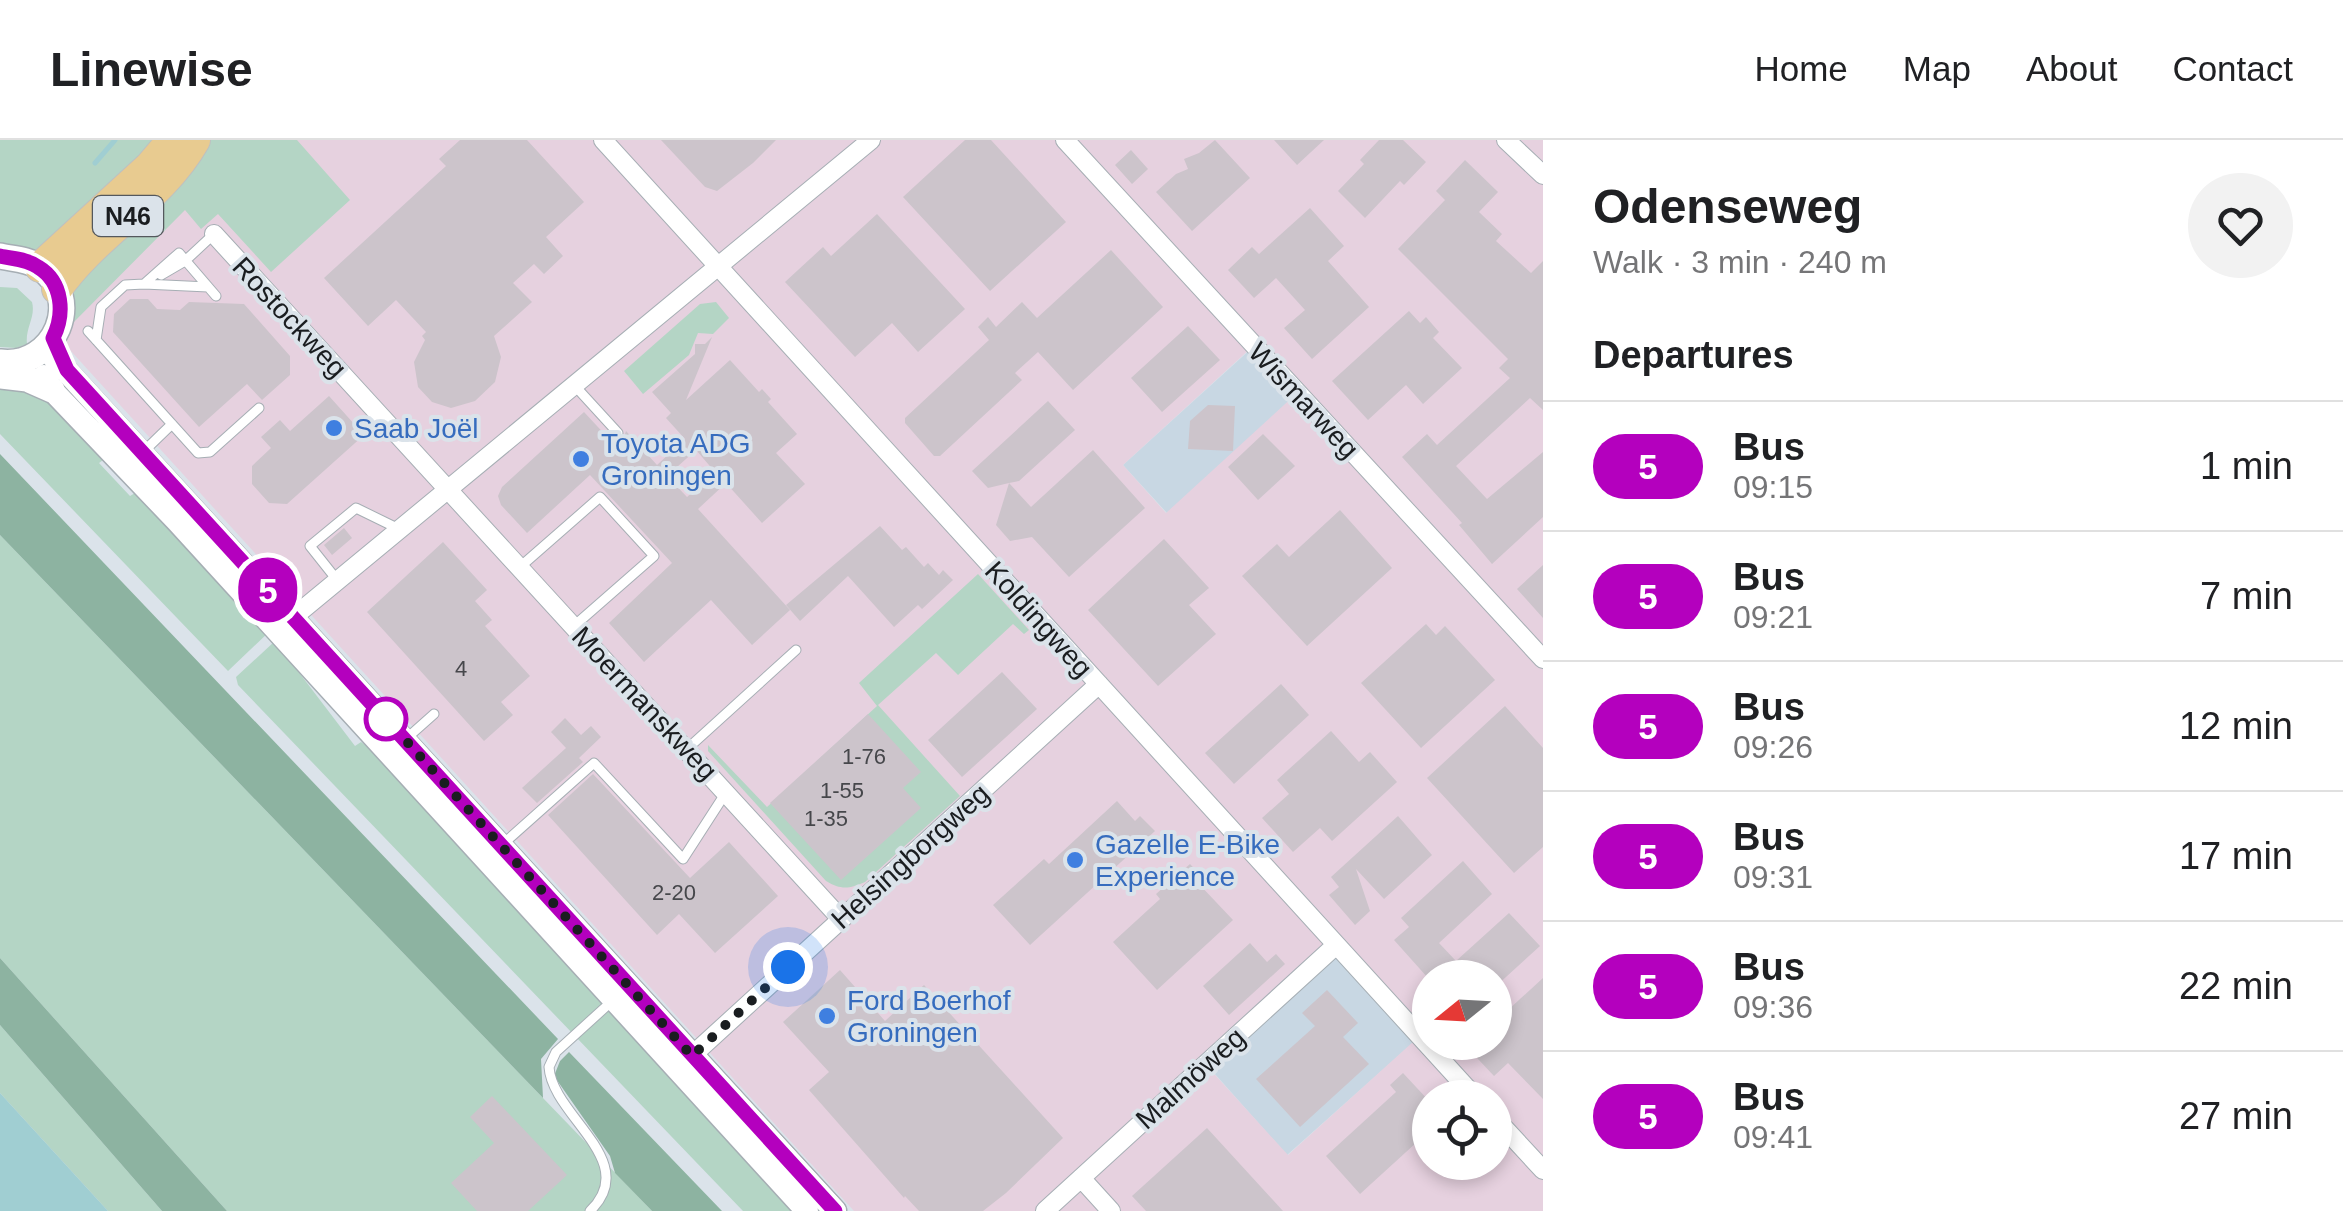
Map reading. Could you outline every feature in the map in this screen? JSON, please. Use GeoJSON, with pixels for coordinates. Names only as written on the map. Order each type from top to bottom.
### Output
{"type":"FeatureCollection","features":[{"type":"Feature","properties":{"kind":"highway","name":"N46"},"geometry":{"type":"LineString","coordinates":[[41,278],[172,140]]}},
{"type":"Feature","properties":{"kind":"highway","name":"N46"},"geometry":{"type":"LineString","coordinates":[[41,278],[69,272],[162,184],[195,140]]}},
{"type":"Feature","properties":{"kind":"main road"},"geometry":{"type":"LineString","coordinates":[[0,362],[41,349],[62,316],[41,278],[3,262]]}},
{"type":"Feature","properties":{"kind":"main road"},"geometry":{"type":"LineString","coordinates":[[0,376],[60,380]]}},
{"type":"Feature","properties":{"kind":"street","name":"Koldingweg"},"geometry":{"type":"LineString","coordinates":[[603,140],[1459,1080]]}},
{"type":"Feature","properties":{"kind":"street"},"geometry":{"type":"LineString","coordinates":[[285,624],[871,140]]}},
{"type":"Feature","properties":{"kind":"street","name":"Wismarweg"},"geometry":{"type":"LineString","coordinates":[[1065,140],[1543,659]]}},
{"type":"Feature","properties":{"kind":"street"},"geometry":{"type":"LineString","coordinates":[[1506,140],[1543,175]]}},
{"type":"Feature","properties":{"kind":"street","name":"Rostockweg"},"geometry":{"type":"LineString","coordinates":[[214,234],[448,488]]}},
{"type":"Feature","properties":{"kind":"street"},"geometry":{"type":"LineString","coordinates":[[41,349],[47,379],[60,380]]}},
{"type":"Feature","properties":{"kind":"street"},"geometry":{"type":"LineString","coordinates":[[41,349],[60,380],[133,461],[685,1062],[835,1211]]}},
{"type":"Feature","properties":{"kind":"street","name":"Moermanskweg"},"geometry":{"type":"LineString","coordinates":[[448,488],[841,919]]}},
{"type":"Feature","properties":{"kind":"street","name":"Helsingborgweg"},"geometry":{"type":"LineString","coordinates":[[685,1062],[1099,684]]}},
{"type":"Feature","properties":{"kind":"street","name":"Malmöweg"},"geometry":{"type":"LineString","coordinates":[[1045,1211],[1335,946]]}},
{"type":"Feature","properties":{"kind":"street"},"geometry":{"type":"LineString","coordinates":[[685,1062],[807,1211]]}},
{"type":"Feature","properties":{"kind":"street"},"geometry":{"type":"LineString","coordinates":[[1512,1136],[1543,1170]]}},
{"type":"Feature","properties":{"kind":"street"},"geometry":{"type":"LineString","coordinates":[[1081,1178],[1111,1211]]}},
{"type":"Feature","properties":{"kind":"lane"},"geometry":{"type":"LineString","coordinates":[[144,284],[214,234]]}},
{"type":"Feature","properties":{"kind":"lane"},"geometry":{"type":"LineString","coordinates":[[183,253],[216,296]]}},
{"type":"Feature","properties":{"kind":"lane"},"geometry":{"type":"LineString","coordinates":[[96,340],[102,307],[124,286],[208,287]]}},
{"type":"Feature","properties":{"kind":"lane"},"geometry":{"type":"LineString","coordinates":[[88,331],[198,453],[210,452],[259,408]]}},
{"type":"Feature","properties":{"kind":"lane"},"geometry":{"type":"LineString","coordinates":[[573,384],[618,433]]}},
{"type":"Feature","properties":{"kind":"lane"},"geometry":{"type":"LineString","coordinates":[[133,461],[172,424]]}},
{"type":"Feature","properties":{"kind":"lane"},"geometry":{"type":"LineString","coordinates":[[520,568],[600,496],[654,556],[574,626]]}},
{"type":"Feature","properties":{"kind":"lane"},"geometry":{"type":"LineString","coordinates":[[338,580],[310,546],[356,508],[399,529]]}},
{"type":"Feature","properties":{"kind":"lane"},"geometry":{"type":"LineString","coordinates":[[688,749],[796,650]]}},
{"type":"Feature","properties":{"kind":"lane"},"geometry":{"type":"LineString","coordinates":[[398,747],[434,714]]}},
{"type":"Feature","properties":{"kind":"lane"},"geometry":{"type":"LineString","coordinates":[[494,852],[594,763],[684,859],[726,792]]}},
{"type":"Feature","properties":{"kind":"lane"},"geometry":{"type":"LineString","coordinates":[[590,1211],[606,1187],[604,1164],[552,1083],[549,1067],[556,1052],[621,992]]}},
{"type":"Feature","properties":{"kind":"shaded area"},"geometry":{"type":"Polygon","coordinates":[[[214,140],[1543,140],[1543,1211],[854,1211],[59,338],[214,140]],[[1252,347],[1123,465],[1166,513],[1296,394],[1252,347]],[[1334,952],[1207,1066],[1288,1155],[1412,1043],[1412,1060],[1512,1060],[1512,960],[1412,960],[1412,1039],[1334,952]]]}},
{"type":"Feature","properties":{"kind":"shaded area"},"geometry":{"type":"Polygon","coordinates":[[[1253,347],[1297,394],[1167,513],[1123,465],[1253,347]]]}},
{"type":"Feature","properties":{"kind":"shaded area"},"geometry":{"type":"Polygon","coordinates":[[[1334,952],[1412,1038],[1412,1044],[1287,1155],[1207,1065],[1334,952]]]}},
{"type":"Feature","properties":{"kind":"green space"},"geometry":{"type":"Polygon","coordinates":[[[0,140],[162,140],[35,252],[0,249],[0,140]]]}},
{"type":"Feature","properties":{"kind":"green space"},"geometry":{"type":"Polygon","coordinates":[[[205,140],[297,140],[350,200],[271,272],[218,214],[201,229],[185,210],[65,331],[70,286],[205,140]]]}},
{"type":"Feature","properties":{"kind":"green space"},"geometry":{"type":"Polygon","coordinates":[[[0,287],[17,288],[32,302],[27,344],[0,347],[0,287]]]}},
{"type":"Feature","properties":{"kind":"green space"},"geometry":{"type":"Polygon","coordinates":[[[716,302],[729,318],[713,334],[698,333],[689,355],[643,394],[624,371],[700,304],[716,302]]]}},
{"type":"Feature","properties":{"kind":"green space"},"geometry":{"type":"Polygon","coordinates":[[[0,382],[40,393],[103,460],[99,463],[130,496],[135,493],[269,632],[228,671],[0,434],[0,382]]]}},
{"type":"Feature","properties":{"kind":"green space"},"geometry":{"type":"Polygon","coordinates":[[[0,454],[558,1039],[541,1059],[543,1098],[0,535],[0,454]]]}},
{"type":"Feature","properties":{"kind":"green space"},"geometry":{"type":"Polygon","coordinates":[[[0,535],[652,1211],[227,1211],[0,958],[0,535]]]}},
{"type":"Feature","properties":{"kind":"green space"},"geometry":{"type":"Polygon","coordinates":[[[978,574],[1029,630],[1024,634],[1013,624],[958,675],[936,653],[878,705],[960,796],[865,882],[845,888],[831,884],[708,751],[708,745],[767,807],[877,706],[859,683],[978,574]]]}},
{"type":"Feature","properties":{"kind":"green space"},"geometry":{"type":"Polygon","coordinates":[[[275,641],[355,746],[361,742],[386,761],[801,1211],[743,1211],[238,685],[236,677],[275,641]]]}},
{"type":"Feature","properties":{"kind":"green space"},"geometry":{"type":"Polygon","coordinates":[[[0,958],[227,1211],[162,1211],[0,1025],[0,958]]]}},
{"type":"Feature","properties":{"kind":"green space"},"geometry":{"type":"Polygon","coordinates":[[[0,1025],[162,1211],[108,1211],[0,1093],[0,1025]]]}},
{"type":"Feature","properties":{"kind":"green space"},"geometry":{"type":"Polygon","coordinates":[[[569,1052],[722,1211],[652,1211],[615,1173],[610,1156],[554,1076],[569,1052]]]}},
{"type":"Feature","properties":{"kind":"water"},"geometry":{"type":"Polygon","coordinates":[[[0,1093],[108,1211],[0,1211],[0,1093]]]}},
{"type":"Feature","properties":{"kind":"building"},"geometry":{"type":"Polygon","coordinates":[[[460,140],[527,140],[584,202],[546,237],[563,256],[544,274],[534,264],[513,283],[532,302],[494,336],[501,357],[495,382],[475,401],[451,408],[432,402],[418,387],[414,362],[426,332],[396,300],[368,326],[324,278],[446,166],[439,159],[460,140]]]}},
{"type":"Feature","properties":{"kind":"building"},"geometry":{"type":"Polygon","coordinates":[[[661,140],[776,140],[717,191],[705,187],[661,140]]]}},
{"type":"Feature","properties":{"kind":"building"},"geometry":{"type":"Polygon","coordinates":[[[965,140],[991,140],[1066,222],[990,291],[903,197],[965,140]]]}},
{"type":"Feature","properties":{"kind":"building"},"geometry":{"type":"Polygon","coordinates":[[[1215,140],[1250,178],[1192,231],[1156,192],[1188,169],[1184,159],[1215,140]]]}},
{"type":"Feature","properties":{"kind":"building"},"geometry":{"type":"Polygon","coordinates":[[[1274,140],[1324,140],[1297,165],[1274,140]]]}},
{"type":"Feature","properties":{"kind":"building"},"geometry":{"type":"Polygon","coordinates":[[[1379,140],[1403,140],[1426,162],[1404,185],[1400,181],[1365,218],[1338,191],[1364,164],[1360,160],[1379,140]]]}},
{"type":"Feature","properties":{"kind":"building"},"geometry":{"type":"Polygon","coordinates":[[[1131,150],[1148,169],[1132,184],[1115,165],[1131,150]]]}},
{"type":"Feature","properties":{"kind":"building"},"geometry":{"type":"Polygon","coordinates":[[[1465,160],[1498,192],[1479,212],[1502,234],[1496,241],[1531,273],[1543,261],[1543,410],[1530,398],[1456,466],[1487,499],[1543,452],[1543,517],[1492,564],[1459,525],[1462,523],[1402,457],[1427,434],[1437,445],[1510,378],[1499,368],[1508,359],[1398,249],[1445,200],[1436,191],[1465,160]]]}},
{"type":"Feature","properties":{"kind":"building"},"geometry":{"type":"Polygon","coordinates":[[[1310,208],[1344,246],[1328,261],[1369,307],[1312,359],[1284,328],[1305,310],[1276,278],[1254,298],[1228,270],[1252,247],[1259,254],[1310,208]]]}},
{"type":"Feature","properties":{"kind":"building"},"geometry":{"type":"Polygon","coordinates":[[[877,214],[965,309],[918,352],[892,323],[855,357],[785,282],[823,247],[831,256],[877,214]]]}},
{"type":"Feature","properties":{"kind":"building"},"geometry":{"type":"Polygon","coordinates":[[[1111,250],[1163,307],[1073,390],[1038,352],[1015,373],[1022,380],[940,456],[934,456],[905,423],[905,418],[989,340],[978,327],[988,317],[996,327],[1022,302],[1037,318],[1111,250]]]}},
{"type":"Feature","properties":{"kind":"building"},"geometry":{"type":"Polygon","coordinates":[[[130,299],[148,299],[157,309],[180,310],[189,302],[244,304],[290,356],[290,375],[262,400],[247,384],[199,427],[113,332],[114,314],[130,299]]]}},
{"type":"Feature","properties":{"kind":"building"},"geometry":{"type":"Polygon","coordinates":[[[1409,311],[1420,323],[1426,317],[1439,332],[1433,338],[1462,368],[1423,404],[1406,385],[1368,420],[1332,381],[1409,311]]]}},
{"type":"Feature","properties":{"kind":"building"},"geometry":{"type":"Polygon","coordinates":[[[1188,326],[1220,360],[1162,412],[1131,378],[1188,326]]]}},
{"type":"Feature","properties":{"kind":"building"},"geometry":{"type":"Polygon","coordinates":[[[712,337],[686,400],[730,360],[759,392],[762,389],[771,399],[768,402],[797,434],[776,453],[805,484],[762,523],[726,483],[698,509],[790,610],[752,645],[711,600],[644,662],[609,623],[672,563],[590,475],[527,533],[501,505],[498,496],[502,487],[584,412],[610,440],[623,440],[626,431],[657,465],[685,439],[666,418],[671,413],[652,392],[695,354],[695,344],[705,344],[712,337]],[[696,450],[667,476],[687,497],[715,472],[696,450]]]}},
{"type":"Feature","properties":{"kind":"building"},"geometry":{"type":"Polygon","coordinates":[[[329,396],[364,435],[287,504],[269,503],[252,484],[252,466],[271,448],[261,437],[280,420],[290,431],[329,396]]]}},
{"type":"Feature","properties":{"kind":"building"},"geometry":{"type":"Polygon","coordinates":[[[1048,401],[1075,430],[1019,481],[988,488],[972,471],[1048,401]]]}},
{"type":"Feature","properties":{"kind":"building"},"geometry":{"type":"Polygon","coordinates":[[[1208,405],[1235,406],[1233,451],[1188,449],[1190,421],[1208,405]]]}},
{"type":"Feature","properties":{"kind":"building"},"geometry":{"type":"Polygon","coordinates":[[[1263,434],[1295,466],[1258,500],[1228,467],[1263,434]]]}},
{"type":"Feature","properties":{"kind":"building"},"geometry":{"type":"Polygon","coordinates":[[[1093,450],[1145,508],[1069,577],[1032,537],[1010,541],[996,525],[1009,483],[1031,507],[1093,450]]]}},
{"type":"Feature","properties":{"kind":"building"},"geometry":{"type":"Polygon","coordinates":[[[1340,510],[1392,568],[1307,646],[1242,576],[1277,544],[1289,557],[1340,510]]]}},
{"type":"Feature","properties":{"kind":"building"},"geometry":{"type":"Polygon","coordinates":[[[880,526],[924,567],[928,563],[939,575],[943,570],[953,580],[922,609],[918,605],[894,627],[848,576],[800,621],[786,605],[880,526]]]}},
{"type":"Feature","properties":{"kind":"building"},"geometry":{"type":"Polygon","coordinates":[[[344,528],[352,538],[332,555],[324,545],[344,528]]]}},
{"type":"Feature","properties":{"kind":"building"},"geometry":{"type":"Polygon","coordinates":[[[1164,539],[1209,588],[1189,605],[1216,634],[1158,686],[1088,610],[1164,539]]]}},
{"type":"Feature","properties":{"kind":"building"},"geometry":{"type":"Polygon","coordinates":[[[443,542],[487,590],[475,601],[492,620],[485,626],[530,676],[501,702],[513,715],[484,741],[367,612],[443,542]]]}},
{"type":"Feature","properties":{"kind":"building"},"geometry":{"type":"Polygon","coordinates":[[[1543,565],[1543,618],[1517,589],[1543,565]]]}},
{"type":"Feature","properties":{"kind":"building"},"geometry":{"type":"Polygon","coordinates":[[[1426,624],[1436,635],[1445,626],[1495,680],[1421,748],[1361,683],[1426,624]]]}},
{"type":"Feature","properties":{"kind":"building"},"geometry":{"type":"Polygon","coordinates":[[[1002,672],[1037,709],[962,777],[928,740],[1002,672]]]}},
{"type":"Feature","properties":{"kind":"building"},"geometry":{"type":"Polygon","coordinates":[[[1281,684],[1309,715],[1234,784],[1205,753],[1281,684]]]}},
{"type":"Feature","properties":{"kind":"building"},"geometry":{"type":"Polygon","coordinates":[[[1505,706],[1543,748],[1543,847],[1514,873],[1427,778],[1505,706]]]}},
{"type":"Feature","properties":{"kind":"building"},"geometry":{"type":"Polygon","coordinates":[[[868,714],[921,772],[903,788],[921,808],[841,880],[770,803],[868,714]]]}},
{"type":"Feature","properties":{"kind":"building"},"geometry":{"type":"Polygon","coordinates":[[[565,718],[581,735],[591,726],[601,737],[579,758],[583,762],[537,803],[522,788],[566,748],[551,732],[565,718]]]}},
{"type":"Feature","properties":{"kind":"building"},"geometry":{"type":"Polygon","coordinates":[[[1331,731],[1359,762],[1370,752],[1397,782],[1332,841],[1320,828],[1293,852],[1262,818],[1289,794],[1277,780],[1331,731]]]}},
{"type":"Feature","properties":{"kind":"building"},"geometry":{"type":"Polygon","coordinates":[[[593,774],[690,878],[729,842],[778,896],[715,953],[679,914],[657,935],[548,815],[593,774]]]}},
{"type":"Feature","properties":{"kind":"building"},"geometry":{"type":"Polygon","coordinates":[[[1117,801],[1135,821],[1140,816],[1155,831],[1030,945],[993,905],[1044,859],[1049,864],[1117,801]]]}},
{"type":"Feature","properties":{"kind":"building"},"geometry":{"type":"Polygon","coordinates":[[[1398,816],[1432,855],[1384,899],[1356,869],[1370,911],[1355,925],[1329,895],[1339,887],[1331,877],[1398,816]]]}},
{"type":"Feature","properties":{"kind":"building"},"geometry":{"type":"Polygon","coordinates":[[[1463,861],[1492,894],[1439,943],[1455,960],[1412,960],[1394,940],[1409,927],[1401,918],[1463,861]]]}},
{"type":"Feature","properties":{"kind":"building"},"geometry":{"type":"Polygon","coordinates":[[[1190,864],[1203,878],[1198,883],[1233,920],[1157,990],[1113,942],[1160,899],[1156,894],[1190,864]]]}},
{"type":"Feature","properties":{"kind":"building"},"geometry":{"type":"Polygon","coordinates":[[[1509,913],[1540,946],[1512,972],[1512,960],[1457,960],[1509,913]]]}},
{"type":"Feature","properties":{"kind":"building"},"geometry":{"type":"Polygon","coordinates":[[[1250,943],[1267,962],[1276,954],[1285,964],[1229,1015],[1203,986],[1250,943]]]}},
{"type":"Feature","properties":{"kind":"building"},"geometry":{"type":"Polygon","coordinates":[[[840,970],[885,1021],[924,985],[1063,1138],[983,1211],[919,1211],[809,1090],[829,1072],[783,1022],[840,970]]]}},
{"type":"Feature","properties":{"kind":"building"},"geometry":{"type":"Polygon","coordinates":[[[1543,978],[1543,1099],[1508,1063],[1494,1076],[1479,1060],[1512,1060],[1512,1006],[1543,978]]]}},
{"type":"Feature","properties":{"kind":"building"},"geometry":{"type":"Polygon","coordinates":[[[1327,990],[1358,1023],[1343,1037],[1369,1064],[1300,1127],[1256,1079],[1315,1026],[1302,1013],[1327,990]]]}},
{"type":"Feature","properties":{"kind":"building"},"geometry":{"type":"Polygon","coordinates":[[[1403,1073],[1412,1083],[1412,1147],[1360,1194],[1326,1156],[1396,1092],[1390,1085],[1403,1073]]]}},
{"type":"Feature","properties":{"kind":"building"},"geometry":{"type":"Polygon","coordinates":[[[492,1096],[567,1175],[528,1211],[477,1211],[451,1183],[494,1143],[470,1117],[492,1096]]]}},
{"type":"Feature","properties":{"kind":"building"},"geometry":{"type":"Polygon","coordinates":[[[1207,1128],[1283,1211],[1146,1211],[1132,1196],[1207,1128]]]}},
{"type":"Feature","properties":{"kind":"waterway"},"geometry":{"type":"LineString","coordinates":[[95,163],[115,140]]}},
{"type":"Feature","properties":{"kind":"bus line","name":"5"},"geometry":{"type":"LineString","coordinates":[[0,256],[40,267],[53,282],[62,316],[53,338],[67,370],[835,1211]]}},
{"type":"Feature","properties":{"kind":"place","name":"Saab Joël"},"geometry":{"type":"Point","coordinates":[334,428]}},
{"type":"Feature","properties":{"kind":"place","name":"Toyota ADG Groningen"},"geometry":{"type":"Point","coordinates":[581,459]}},
{"type":"Feature","properties":{"kind":"place","name":"Gazelle E-Bike Experience"},"geometry":{"type":"Point","coordinates":[1075,860]}},
{"type":"Feature","properties":{"kind":"place","name":"Ford Boerhof Groningen"},"geometry":{"type":"Point","coordinates":[827,1016]}},
{"type":"Feature","properties":{"kind":"route"},"geometry":{"type":"LineString","coordinates":[[386,719],[379,711],[692,1056],[788,967]]}}]}
